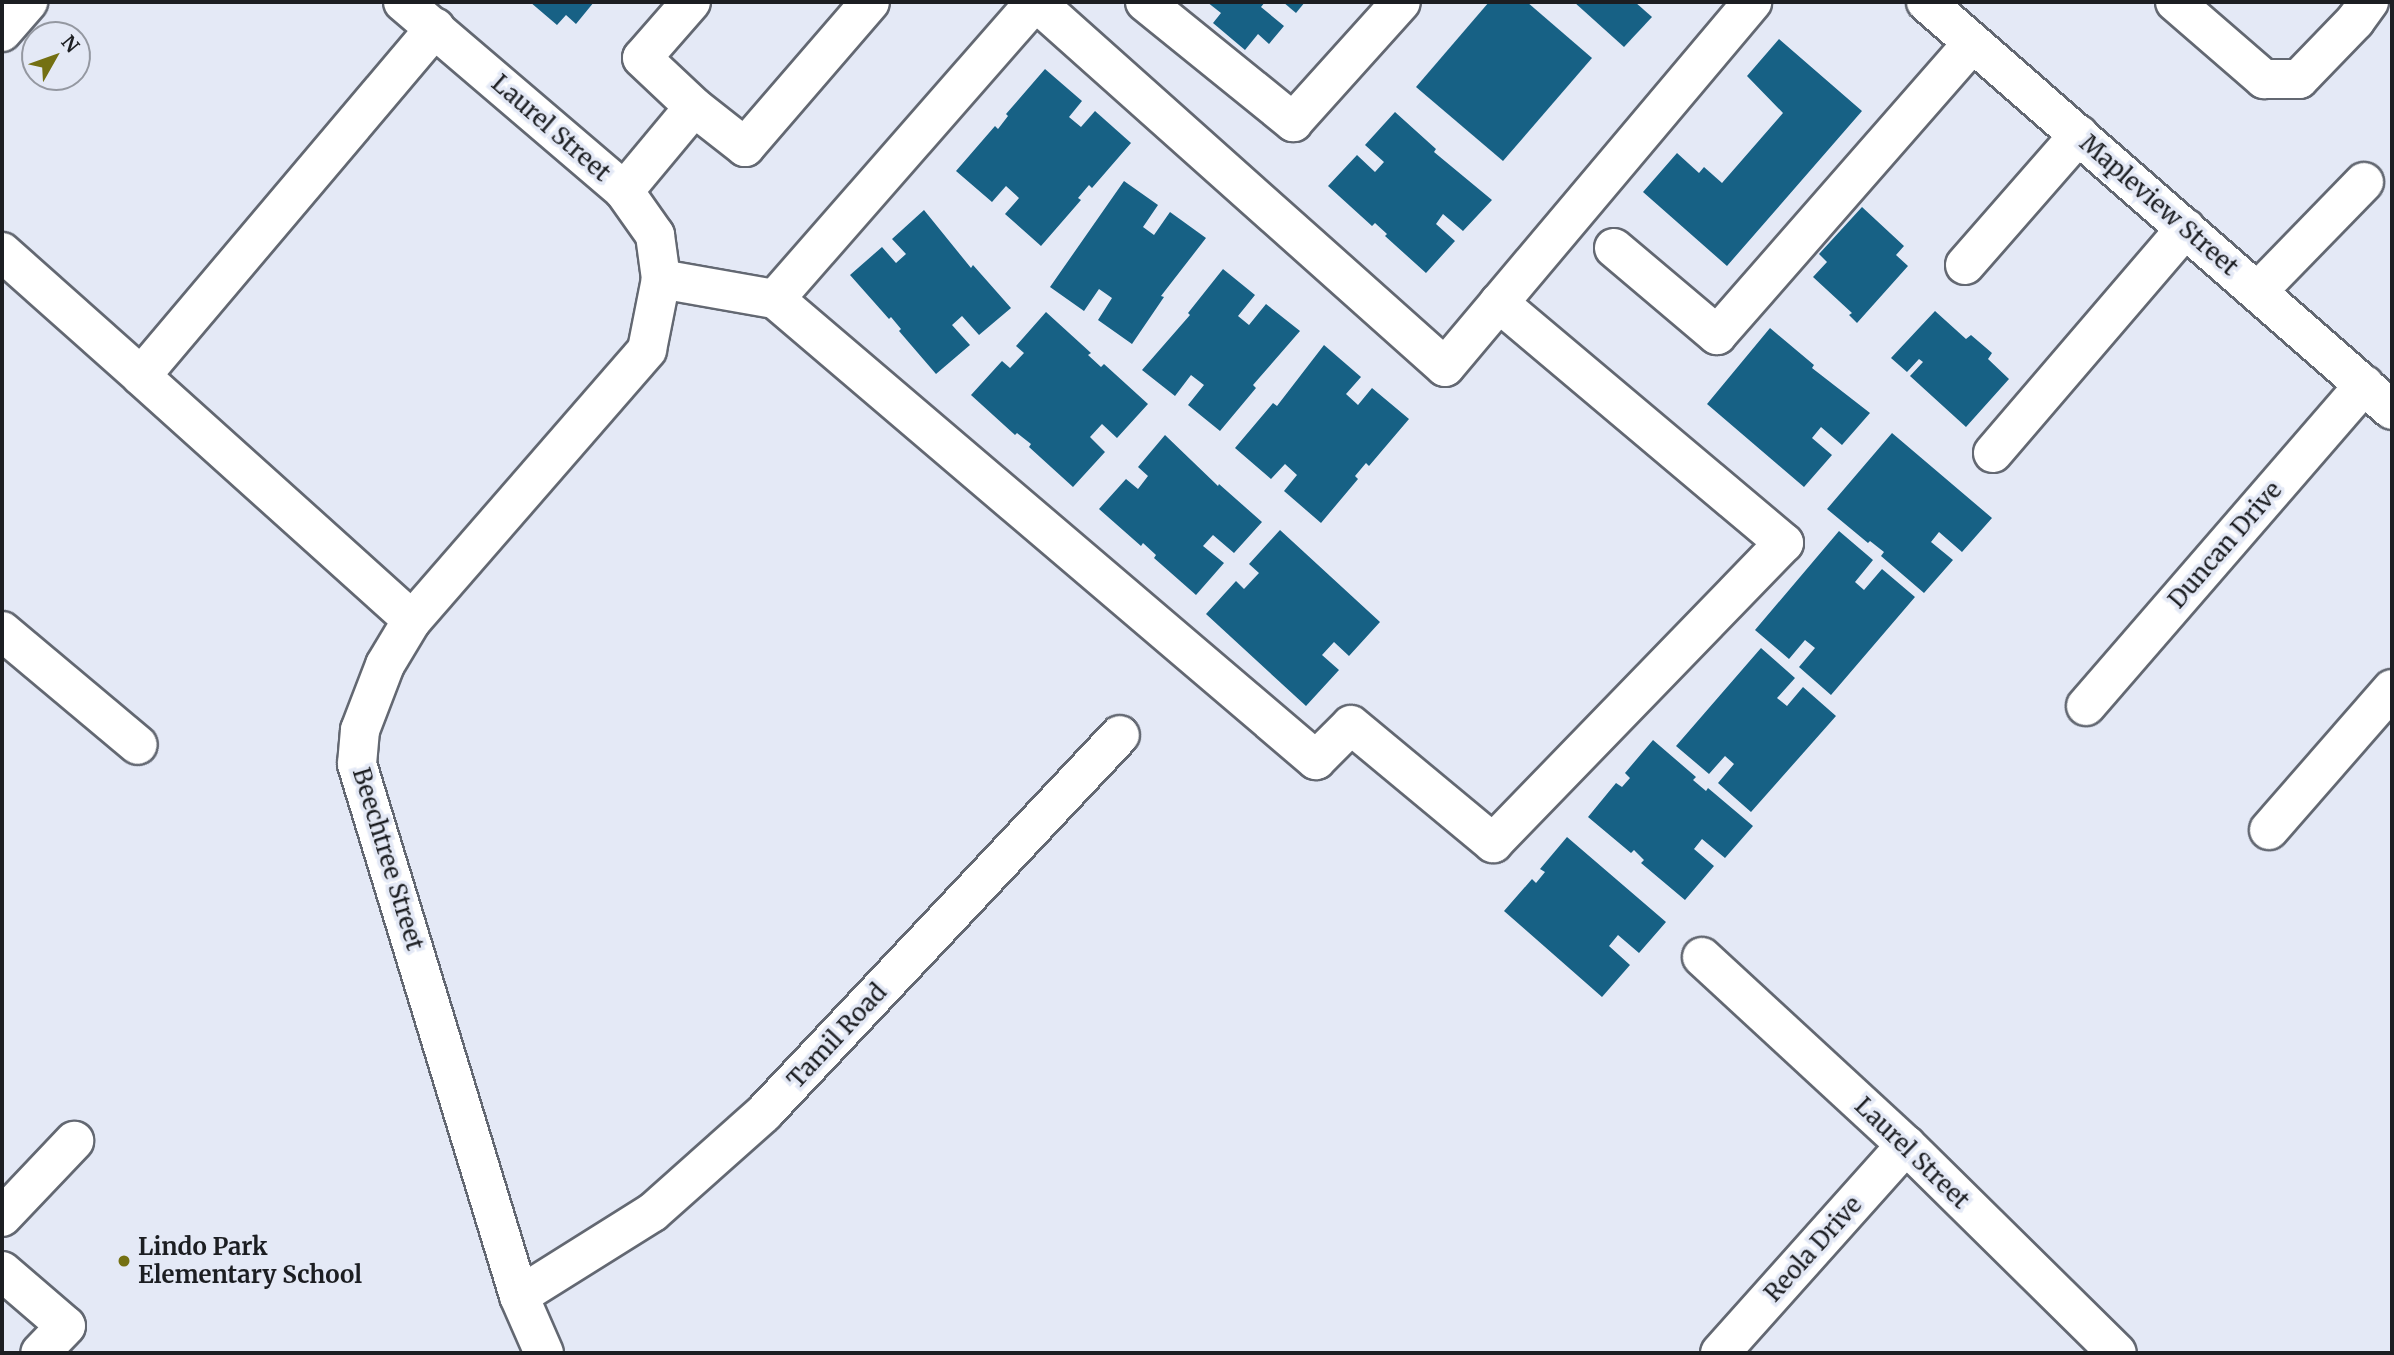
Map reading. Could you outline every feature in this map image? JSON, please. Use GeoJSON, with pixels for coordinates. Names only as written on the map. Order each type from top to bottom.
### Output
{"type":"FeatureCollection","features":[{"type":"Feature","properties":{"kind":"street"},"geometry":{"type":"LineString","coordinates":[[2,32],[28,2]]}},
{"type":"Feature","properties":{"kind":"street","name":"Laurel Street"},"geometry":{"type":"LineString","coordinates":[[403,2],[624,191],[655,235],[661,279]]}},
{"type":"Feature","properties":{"kind":"street"},"geometry":{"type":"LineString","coordinates":[[691,2],[642,58],[694,107],[745,147],[870,2]]}},
{"type":"Feature","properties":{"kind":"street"},"geometry":{"type":"LineString","coordinates":[[775,299],[1035,2],[1445,367],[1752,2]]}},
{"type":"Feature","properties":{"kind":"street"},"geometry":{"type":"LineString","coordinates":[[1145,2],[1293,122],[1401,2]]}},
{"type":"Feature","properties":{"kind":"street","name":"Mapleview Street"},"geometry":{"type":"LineString","coordinates":[[1926,2],[2392,410]]}},
{"type":"Feature","properties":{"kind":"street"},"geometry":{"type":"LineString","coordinates":[[2175,2],[2263,79],[2299,79],[2355,21],[2369,2]]}},
{"type":"Feature","properties":{"kind":"street"},"geometry":{"type":"LineString","coordinates":[[141,376],[435,28]]}},
{"type":"Feature","properties":{"kind":"street"},"geometry":{"type":"LineString","coordinates":[[1614,248],[1717,335],[1973,43]]}},
{"type":"Feature","properties":{"kind":"street"},"geometry":{"type":"LineString","coordinates":[[624,191],[694,107]]}},
{"type":"Feature","properties":{"kind":"street"},"geometry":{"type":"LineString","coordinates":[[1965,265],[2079,135]]}},
{"type":"Feature","properties":{"kind":"street"},"geometry":{"type":"LineString","coordinates":[[2258,291],[2364,182]]}},
{"type":"Feature","properties":{"kind":"street"},"geometry":{"type":"LineString","coordinates":[[1993,453],[2186,228]]}},
{"type":"Feature","properties":{"kind":"street"},"geometry":{"type":"LineString","coordinates":[[2,252],[412,620]]}},
{"type":"Feature","properties":{"kind":"street"},"geometry":{"type":"LineString","coordinates":[[661,279],[775,299],[1316,760],[1351,725],[1493,843],[1784,543],[1499,303]]}},
{"type":"Feature","properties":{"kind":"street","name":"Beechtree Street"},"geometry":{"type":"LineString","coordinates":[[544,1353],[519,1296],[357,764],[360,730],[385,666],[412,620],[647,350],[661,279]]}},
{"type":"Feature","properties":{"kind":"street","name":"Duncan Drive"},"geometry":{"type":"LineString","coordinates":[[2086,706],[2364,384]]}},
{"type":"Feature","properties":{"kind":"street"},"geometry":{"type":"LineString","coordinates":[[2,631],[138,745]]}},
{"type":"Feature","properties":{"kind":"street"},"geometry":{"type":"LineString","coordinates":[[2269,830],[2392,690]]}},
{"type":"Feature","properties":{"kind":"street","name":"Tamil Road"},"geometry":{"type":"LineString","coordinates":[[519,1296],[653,1212],[764,1114],[1120,735]]}},
{"type":"Feature","properties":{"kind":"street","name":"Laurel Street"},"geometry":{"type":"LineString","coordinates":[[1702,957],[1906,1145],[2117,1353]]}},
{"type":"Feature","properties":{"kind":"street"},"geometry":{"type":"LineString","coordinates":[[2,1217],[74,1141]]}},
{"type":"Feature","properties":{"kind":"street","name":"Reola Drive"},"geometry":{"type":"LineString","coordinates":[[1720,1353],[1906,1145]]}},
{"type":"Feature","properties":{"kind":"street"},"geometry":{"type":"LineString","coordinates":[[2,1271],[66,1326],[40,1353]]}},
{"type":"Feature","properties":{"kind":"building"},"geometry":{"type":"Polygon","coordinates":[[[530,2],[594,2],[576,24],[566,15],[557,25],[530,2]]]}},
{"type":"Feature","properties":{"kind":"building"},"geometry":{"type":"Polygon","coordinates":[[[1207,2],[1265,2],[1261,7],[1284,26],[1269,44],[1258,34],[1245,50],[1213,23],[1221,13],[1207,2]]]}},
{"type":"Feature","properties":{"kind":"building"},"geometry":{"type":"Polygon","coordinates":[[[1283,2],[1305,2],[1296,13],[1283,2]]]}},
{"type":"Feature","properties":{"kind":"building"},"geometry":{"type":"Polygon","coordinates":[[[1489,2],[1527,2],[1592,58],[1503,161],[1416,87],[1489,2]]]}},
{"type":"Feature","properties":{"kind":"building"},"geometry":{"type":"Polygon","coordinates":[[[1574,2],[1635,2],[1652,17],[1624,47],[1574,2]]]}},
{"type":"Feature","properties":{"kind":"building"},"geometry":{"type":"Polygon","coordinates":[[[1779,39],[1862,111],[1727,266],[1643,192],[1677,153],[1699,173],[1704,167],[1722,183],[1783,113],[1747,76],[1779,39]]]}},
{"type":"Feature","properties":{"kind":"building"},"geometry":{"type":"Polygon","coordinates":[[[1045,69],[1082,101],[1069,117],[1081,127],[1095,111],[1131,143],[1092,188],[1089,185],[1078,198],[1081,200],[1041,246],[1005,214],[1019,198],[1006,186],[992,202],[956,171],[995,126],[998,129],[1008,116],[1006,114],[1045,69]]]}},
{"type":"Feature","properties":{"kind":"building"},"geometry":{"type":"Polygon","coordinates":[[[1395,112],[1436,149],[1434,152],[1492,200],[1463,231],[1443,214],[1436,224],[1455,241],[1426,273],[1385,236],[1387,234],[1375,223],[1372,226],[1328,186],[1357,155],[1375,172],[1384,162],[1365,145],[1395,112]]]}},
{"type":"Feature","properties":{"kind":"building"},"geometry":{"type":"Polygon","coordinates":[[[1124,181],[1158,205],[1143,227],[1154,235],[1170,212],[1206,238],[1161,296],[1164,297],[1132,344],[1098,320],[1112,298],[1099,289],[1084,311],[1050,287],[1124,181]]]}},
{"type":"Feature","properties":{"kind":"building"},"geometry":{"type":"Polygon","coordinates":[[[1862,207],[1904,246],[1896,255],[1908,266],[1857,323],[1849,315],[1852,313],[1813,277],[1827,262],[1819,254],[1862,207]]]}},
{"type":"Feature","properties":{"kind":"building"},"geometry":{"type":"Polygon","coordinates":[[[924,210],[971,268],[973,265],[1011,308],[979,335],[962,316],[952,325],[970,345],[936,374],[899,331],[901,329],[891,317],[889,319],[850,275],[882,247],[896,263],[906,254],[892,239],[924,210]]]}},
{"type":"Feature","properties":{"kind":"building"},"geometry":{"type":"Polygon","coordinates":[[[1223,269],[1255,295],[1238,316],[1249,325],[1266,304],[1300,331],[1253,385],[1256,388],[1220,431],[1188,405],[1204,385],[1191,375],[1175,396],[1142,370],[1190,315],[1188,313],[1223,269]]]}},
{"type":"Feature","properties":{"kind":"building"},"geometry":{"type":"Polygon","coordinates":[[[1935,311],[1966,339],[1971,335],[1992,353],[1988,359],[2009,379],[1966,427],[1910,376],[1923,362],[1919,359],[1907,372],[1891,358],[1935,311]]]}},
{"type":"Feature","properties":{"kind":"building"},"geometry":{"type":"Polygon","coordinates":[[[1046,312],[1091,353],[1088,355],[1101,367],[1104,364],[1148,404],[1117,438],[1102,424],[1090,437],[1105,452],[1073,487],[1029,447],[1031,444],[1017,433],[1015,435],[971,395],[1002,361],[1010,368],[1024,353],[1016,346],[1046,312]]]}},
{"type":"Feature","properties":{"kind":"building"},"geometry":{"type":"Polygon","coordinates":[[[1770,328],[1814,365],[1812,368],[1870,413],[1842,445],[1821,427],[1812,438],[1832,455],[1804,487],[1707,404],[1770,328]]]}},
{"type":"Feature","properties":{"kind":"building"},"geometry":{"type":"Polygon","coordinates":[[[1324,345],[1361,377],[1346,394],[1358,405],[1372,388],[1409,419],[1369,466],[1366,463],[1355,476],[1358,479],[1321,523],[1284,491],[1297,475],[1285,464],[1271,479],[1235,448],[1273,403],[1277,406],[1324,345]]]}},
{"type":"Feature","properties":{"kind":"building"},"geometry":{"type":"Polygon","coordinates":[[[1892,433],[1992,518],[1962,552],[1939,532],[1931,542],[1953,560],[1924,593],[1881,556],[1884,552],[1870,541],[1868,543],[1827,509],[1892,433]]]}},
{"type":"Feature","properties":{"kind":"building"},"geometry":{"type":"Polygon","coordinates":[[[1165,435],[1218,486],[1219,484],[1262,522],[1234,553],[1213,535],[1203,546],[1224,563],[1196,595],[1154,558],[1156,555],[1143,543],[1141,546],[1099,509],[1126,479],[1138,489],[1148,476],[1138,467],[1165,435]]]}},
{"type":"Feature","properties":{"kind":"building"},"geometry":{"type":"Polygon","coordinates":[[[1280,530],[1380,622],[1349,656],[1334,642],[1322,655],[1339,670],[1306,706],[1206,614],[1236,581],[1244,589],[1259,573],[1249,564],[1280,530]]]}},
{"type":"Feature","properties":{"kind":"building"},"geometry":{"type":"Polygon","coordinates":[[[1839,531],[1873,560],[1855,582],[1864,590],[1882,569],[1915,597],[1831,695],[1799,667],[1815,648],[1805,640],[1789,659],[1755,630],[1839,531]]]}},
{"type":"Feature","properties":{"kind":"building"},"geometry":{"type":"Polygon","coordinates":[[[1761,648],[1795,678],[1777,698],[1787,706],[1803,687],[1836,716],[1751,812],[1718,783],[1734,764],[1725,756],[1709,774],[1676,746],[1761,648]]]}},
{"type":"Feature","properties":{"kind":"building"},"geometry":{"type":"Polygon","coordinates":[[[1653,740],[1696,777],[1693,780],[1706,791],[1708,788],[1753,826],[1725,858],[1702,839],[1694,849],[1714,866],[1685,900],[1641,863],[1644,860],[1634,850],[1631,853],[1588,817],[1616,783],[1622,787],[1630,778],[1625,773],[1653,740]]]}},
{"type":"Feature","properties":{"kind":"building"},"geometry":{"type":"Polygon","coordinates":[[[1567,837],[1666,922],[1639,953],[1618,935],[1609,946],[1630,965],[1602,997],[1504,911],[1532,879],[1536,883],[1545,872],[1540,869],[1567,837]]]}},
{"type":"Feature","properties":{"kind":"place","name":"Lindo Park Elementary School"},"geometry":{"type":"Point","coordinates":[124,1261]}}]}
